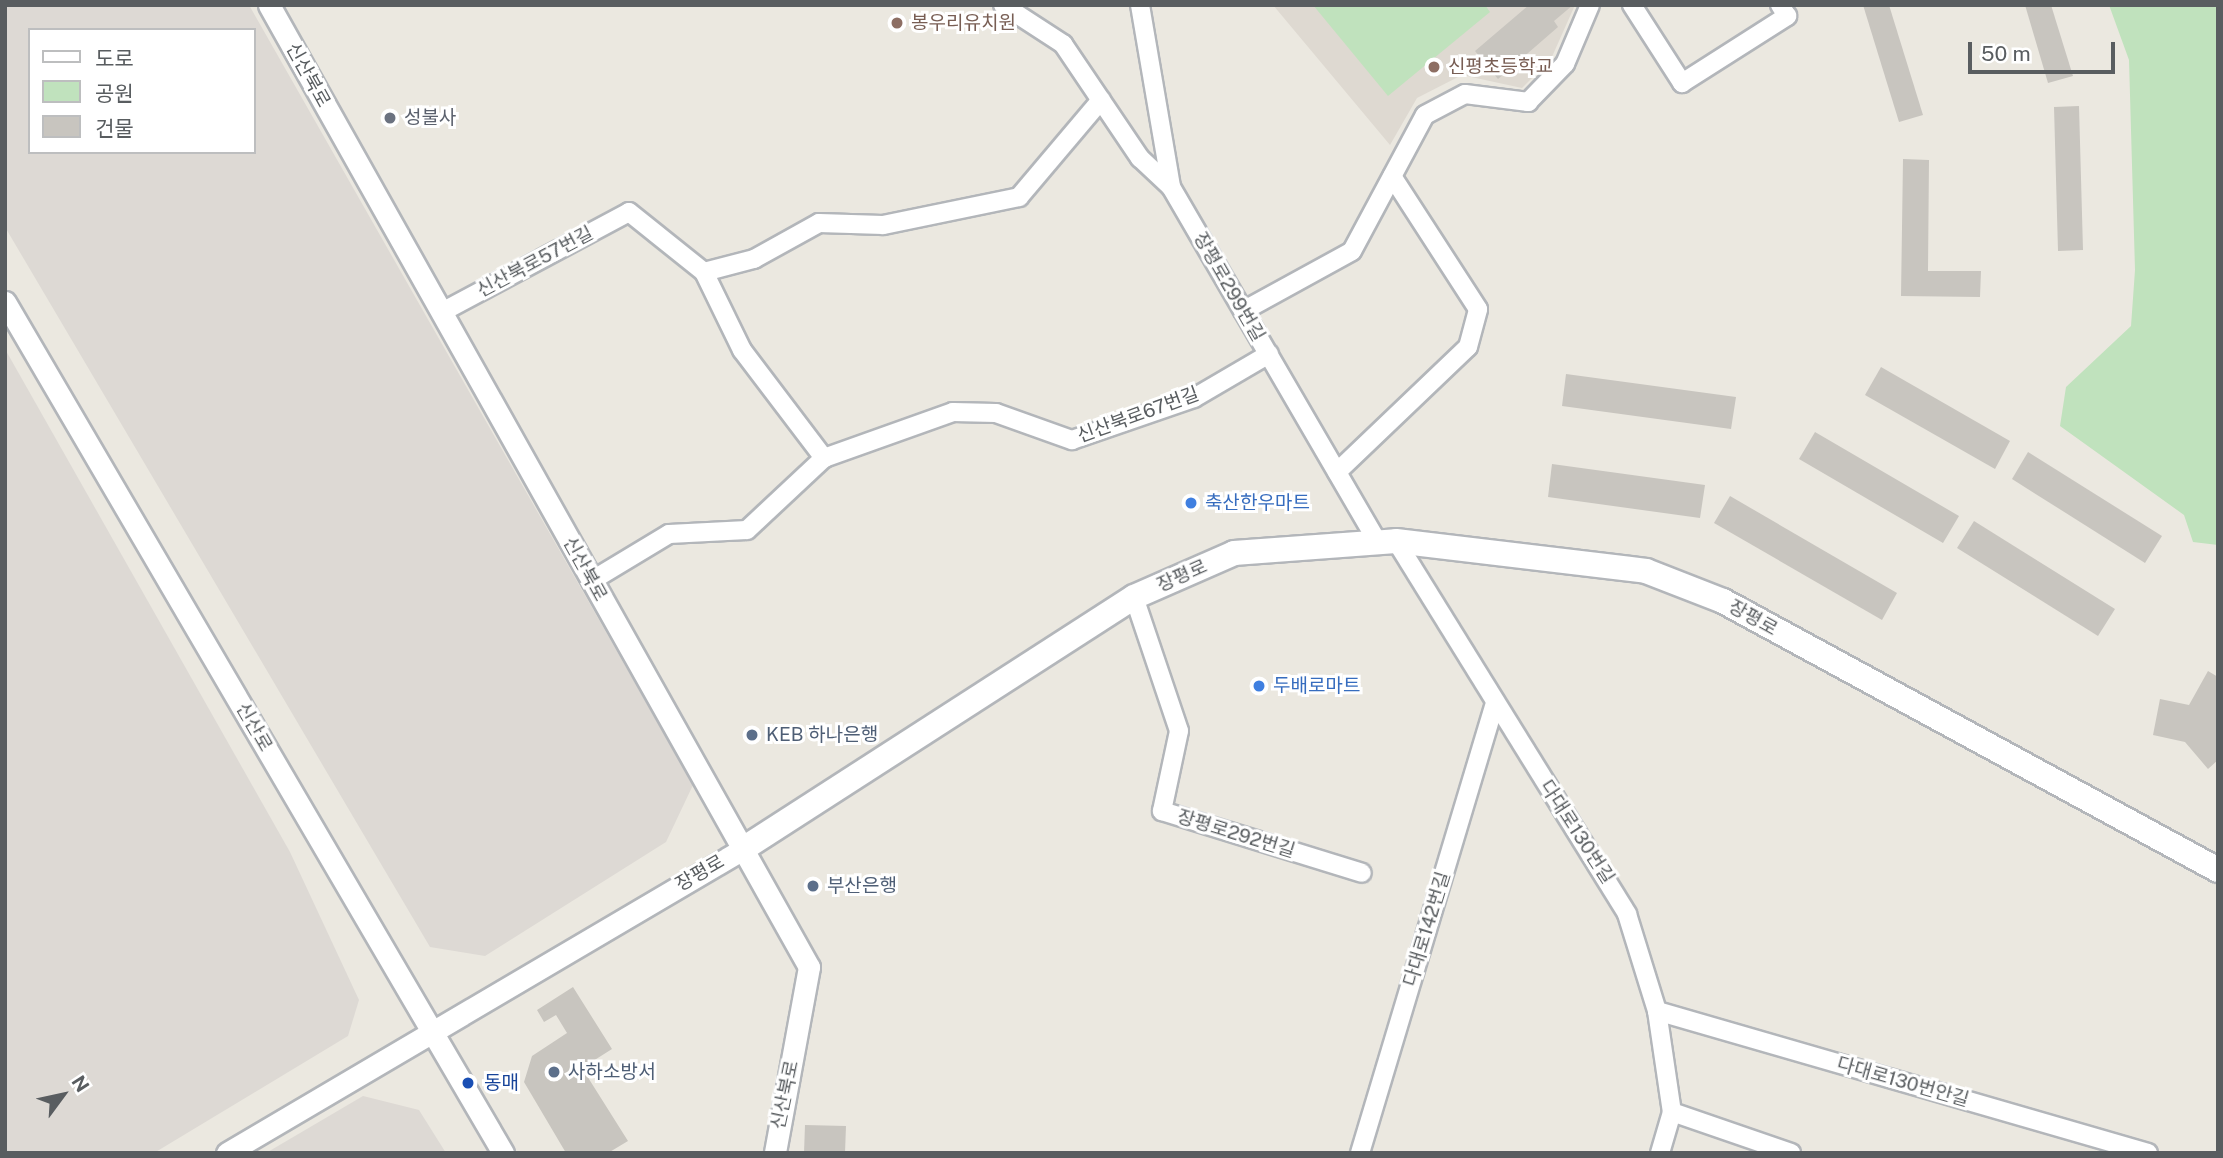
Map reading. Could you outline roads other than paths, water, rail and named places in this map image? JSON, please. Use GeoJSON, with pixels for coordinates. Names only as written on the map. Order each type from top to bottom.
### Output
{"type":"FeatureCollection","features":[{"type":"Feature","properties":{"kind":"main road","name":"장평로"},"geometry":{"type":"LineString","coordinates":[[743,849],[1134,597],[1234,553],[1387,542],[1646,571],[1723,601],[2218,870]]}},
{"type":"Feature","properties":{"kind":"street","name":"신산북로"},"geometry":{"type":"LineString","coordinates":[[269,5],[809,967],[775,1153]]}},
{"type":"Feature","properties":{"kind":"street","name":"장평로299번길"},"geometry":{"type":"LineString","coordinates":[[1003,5],[1063,44],[1140,158],[1171,187],[1337,472],[1387,542]]}},
{"type":"Feature","properties":{"kind":"street"},"geometry":{"type":"LineString","coordinates":[[1140,5],[1171,187]]}},
{"type":"Feature","properties":{"kind":"street"},"geometry":{"type":"LineString","coordinates":[[1243,311],[1352,251],[1425,115],[1465,94],[1528,103],[1565,64],[1590,5]]}},
{"type":"Feature","properties":{"kind":"street"},"geometry":{"type":"LineString","coordinates":[[1638,7],[1682,83],[1787,16],[1780,5]]}},
{"type":"Feature","properties":{"kind":"street"},"geometry":{"type":"LineString","coordinates":[[824,458],[742,350],[704,272],[754,259],[819,223],[883,225],[1019,197],[1101,100]]}},
{"type":"Feature","properties":{"kind":"street"},"geometry":{"type":"LineString","coordinates":[[1337,472],[1468,347],[1478,309],[1392,176]]}},
{"type":"Feature","properties":{"kind":"street","name":"신산북로57번길"},"geometry":{"type":"LineString","coordinates":[[442,312],[629,212],[704,272]]}},
{"type":"Feature","properties":{"kind":"street","name":"신산로"},"geometry":{"type":"LineString","coordinates":[[5,302],[503,1153]]}},
{"type":"Feature","properties":{"kind":"street","name":"신산북로67번길"},"geometry":{"type":"LineString","coordinates":[[591,582],[669,534],[747,530],[824,458],[953,412],[996,413],[1073,440],[1194,398],[1269,354]]}},
{"type":"Feature","properties":{"kind":"street","name":"다대로130번길"},"geometry":{"type":"LineString","coordinates":[[1387,542],[1494,706],[1600,860],[1627,914],[1657,1011],[1672,1112],[1660,1153]]}},
{"type":"Feature","properties":{"kind":"street","name":"장평로292번길"},"geometry":{"type":"LineString","coordinates":[[1134,597],[1179,731],[1162,811],[1362,873]]}},
{"type":"Feature","properties":{"kind":"street","name":"다대로142번길"},"geometry":{"type":"LineString","coordinates":[[1360,1153],[1494,706]]}},
{"type":"Feature","properties":{"kind":"street","name":"장평로"},"geometry":{"type":"LineString","coordinates":[[227,1153],[743,849]]}},
{"type":"Feature","properties":{"kind":"street","name":"다대로130번안길"},"geometry":{"type":"LineString","coordinates":[[1657,1011],[2148,1153]]}},
{"type":"Feature","properties":{"kind":"street"},"geometry":{"type":"LineString","coordinates":[[1672,1112],[1791,1153]]}},
{"type":"Feature","properties":{"kind":"place","name":"봉우리유치원"},"geometry":{"type":"Point","coordinates":[897,23]}},
{"type":"Feature","properties":{"kind":"place","name":"신평초등학교"},"geometry":{"type":"Point","coordinates":[1434,67]}},
{"type":"Feature","properties":{"kind":"place","name":"성불사"},"geometry":{"type":"Point","coordinates":[390,118]}},
{"type":"Feature","properties":{"kind":"place","name":"축산한우마트"},"geometry":{"type":"Point","coordinates":[1191,503]}},
{"type":"Feature","properties":{"kind":"place","name":"두배로마트"},"geometry":{"type":"Point","coordinates":[1259,686]}},
{"type":"Feature","properties":{"kind":"place","name":"KEB 하나은행"},"geometry":{"type":"Point","coordinates":[752,735]}},
{"type":"Feature","properties":{"kind":"place","name":"부산은행"},"geometry":{"type":"Point","coordinates":[813,886]}},
{"type":"Feature","properties":{"kind":"place","name":"사하소방서"},"geometry":{"type":"Point","coordinates":[554,1072]}},
{"type":"Feature","properties":{"kind":"place","name":"동매"},"geometry":{"type":"Point","coordinates":[468,1083]}}]}
